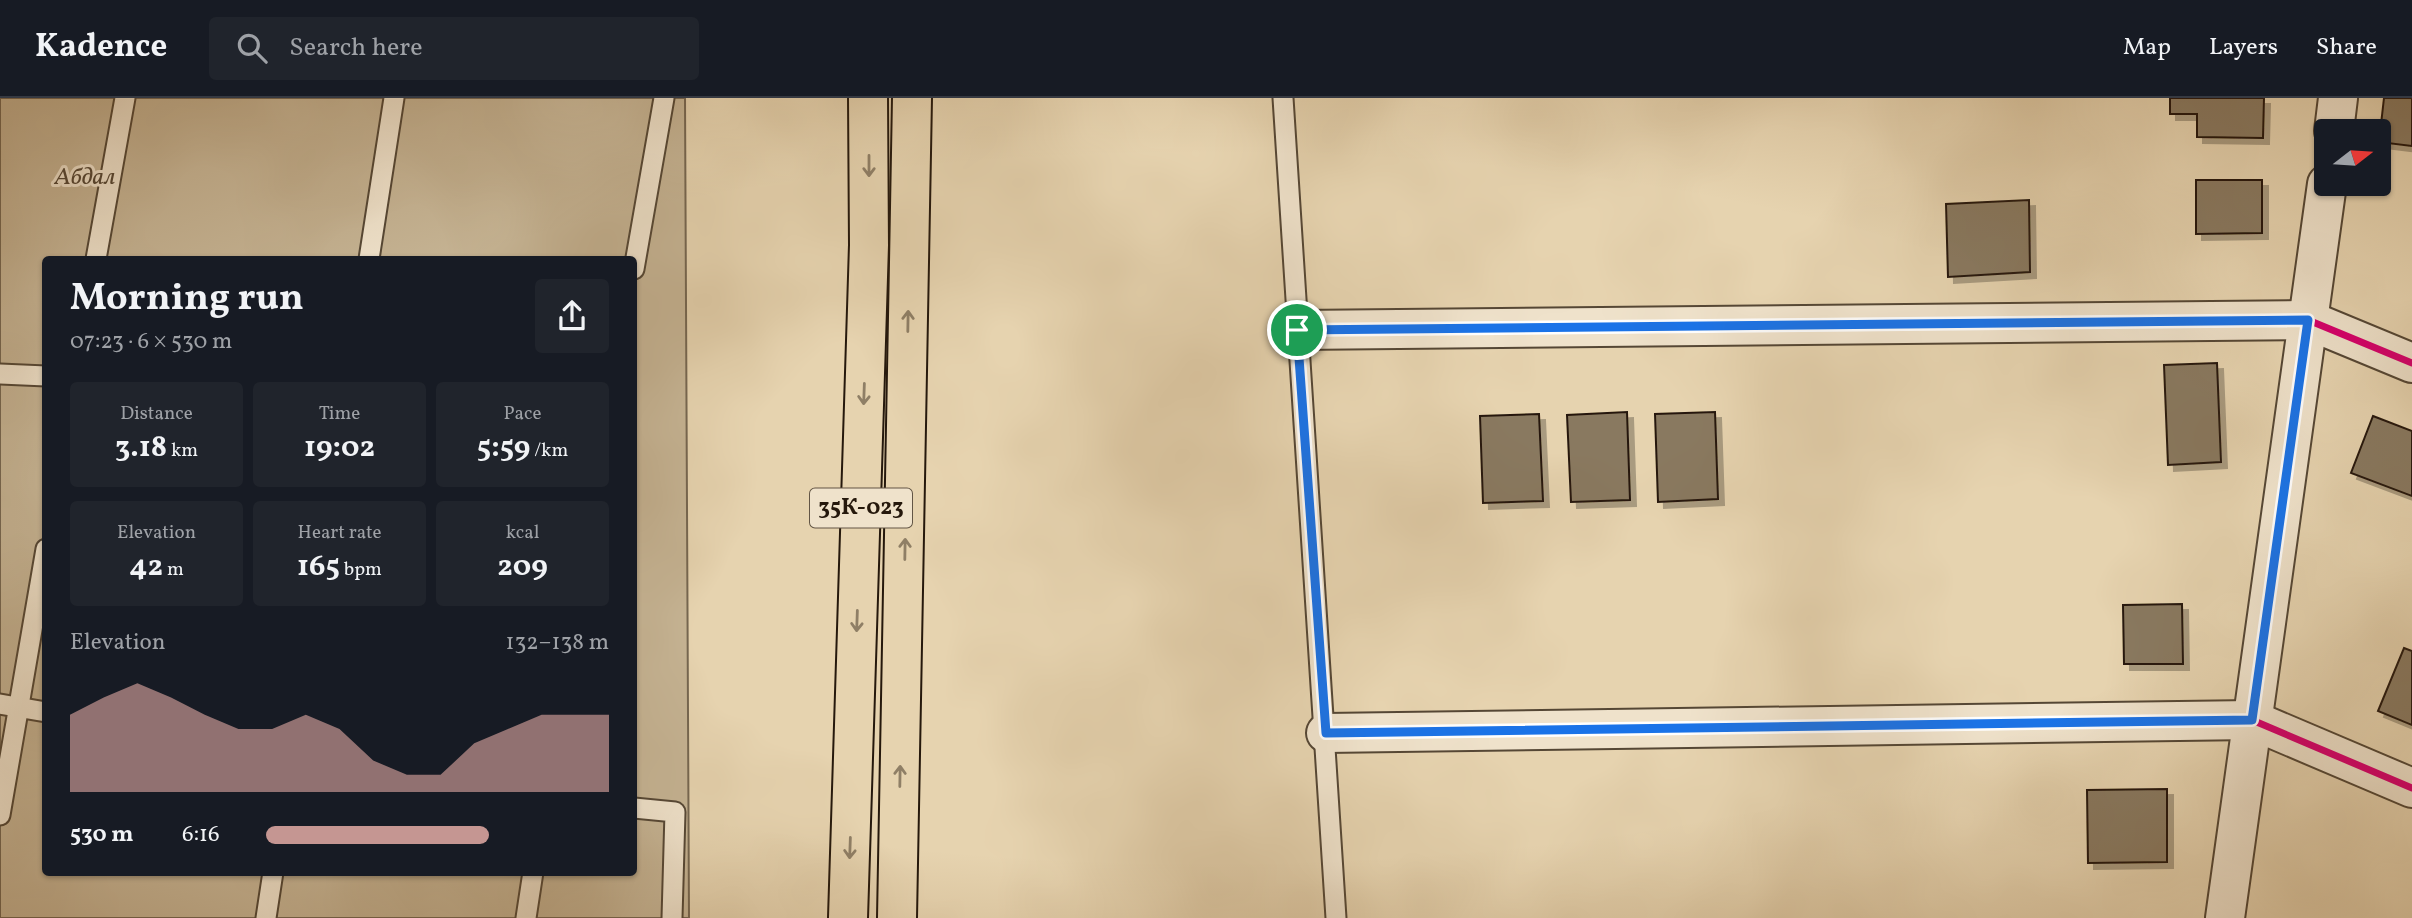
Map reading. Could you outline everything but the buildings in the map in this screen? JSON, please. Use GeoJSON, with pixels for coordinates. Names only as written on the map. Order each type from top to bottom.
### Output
{"type":"FeatureCollection","features":[{"type":"Feature","properties":{"kind":"main road","name":"35К-023"},"geometry":{"type":"LineString","coordinates":[[848,918],[869,245],[868,98]]}},
{"type":"Feature","properties":{"kind":"main road","name":"35К-023"},"geometry":{"type":"LineString","coordinates":[[897,918],[912,98]]}},
{"type":"Feature","properties":{"kind":"street"},"geometry":{"type":"LineString","coordinates":[[2335,119],[2338,98]]}},
{"type":"Feature","properties":{"kind":"street"},"geometry":{"type":"LineString","coordinates":[[2225,918],[2324,196]]}},
{"type":"Feature","properties":{"kind":"street"},"geometry":{"type":"LineString","coordinates":[[1297,330],[2308,320],[2412,363]]}},
{"type":"Feature","properties":{"kind":"street"},"geometry":{"type":"LineString","coordinates":[[1326,733],[2252,720],[2412,788]]}},
{"type":"Feature","properties":{"kind":"lane"},"geometry":{"type":"LineString","coordinates":[[97,256],[125,98]]}},
{"type":"Feature","properties":{"kind":"lane"},"geometry":{"type":"LineString","coordinates":[[369,256],[394,98]]}},
{"type":"Feature","properties":{"kind":"lane"},"geometry":{"type":"LineString","coordinates":[[636,256],[664,98]]}},
{"type":"Feature","properties":{"kind":"lane"},"geometry":{"type":"LineString","coordinates":[[1283,98],[1336,918]]}},
{"type":"Feature","properties":{"kind":"lane"},"geometry":{"type":"LineString","coordinates":[[0,374],[42,376]]}},
{"type":"Feature","properties":{"kind":"lane"},"geometry":{"type":"LineString","coordinates":[[0,815],[9,706],[42,566]]}},
{"type":"Feature","properties":{"kind":"lane"},"geometry":{"type":"LineString","coordinates":[[9,706],[42,711]]}},
{"type":"Feature","properties":{"kind":"lane"},"geometry":{"type":"LineString","coordinates":[[637,808],[675,812],[672,918]]}},
{"type":"Feature","properties":{"kind":"lane"},"geometry":{"type":"LineString","coordinates":[[266,918],[272,876]]}},
{"type":"Feature","properties":{"kind":"lane"},"geometry":{"type":"LineString","coordinates":[[526,918],[532,876]]}},
{"type":"Feature","properties":{"kind":"green space","name":"Абдал"},"geometry":{"type":"Polygon","coordinates":[[[0,98],[685,98],[689,918],[0,918],[0,98]]]}},
{"type":"Feature","properties":{"kind":"cycle path"},"geometry":{"type":"LineString","coordinates":[[1297,330],[2308,320],[2412,363]]}},
{"type":"Feature","properties":{"kind":"cycle path"},"geometry":{"type":"LineString","coordinates":[[1326,733],[2252,720],[2412,788]]}},
{"type":"Feature","properties":{"kind":"route"},"geometry":{"type":"LineString","coordinates":[[2308,320],[2252,720],[1326,733],[1297,330],[2308,320]]}}]}
